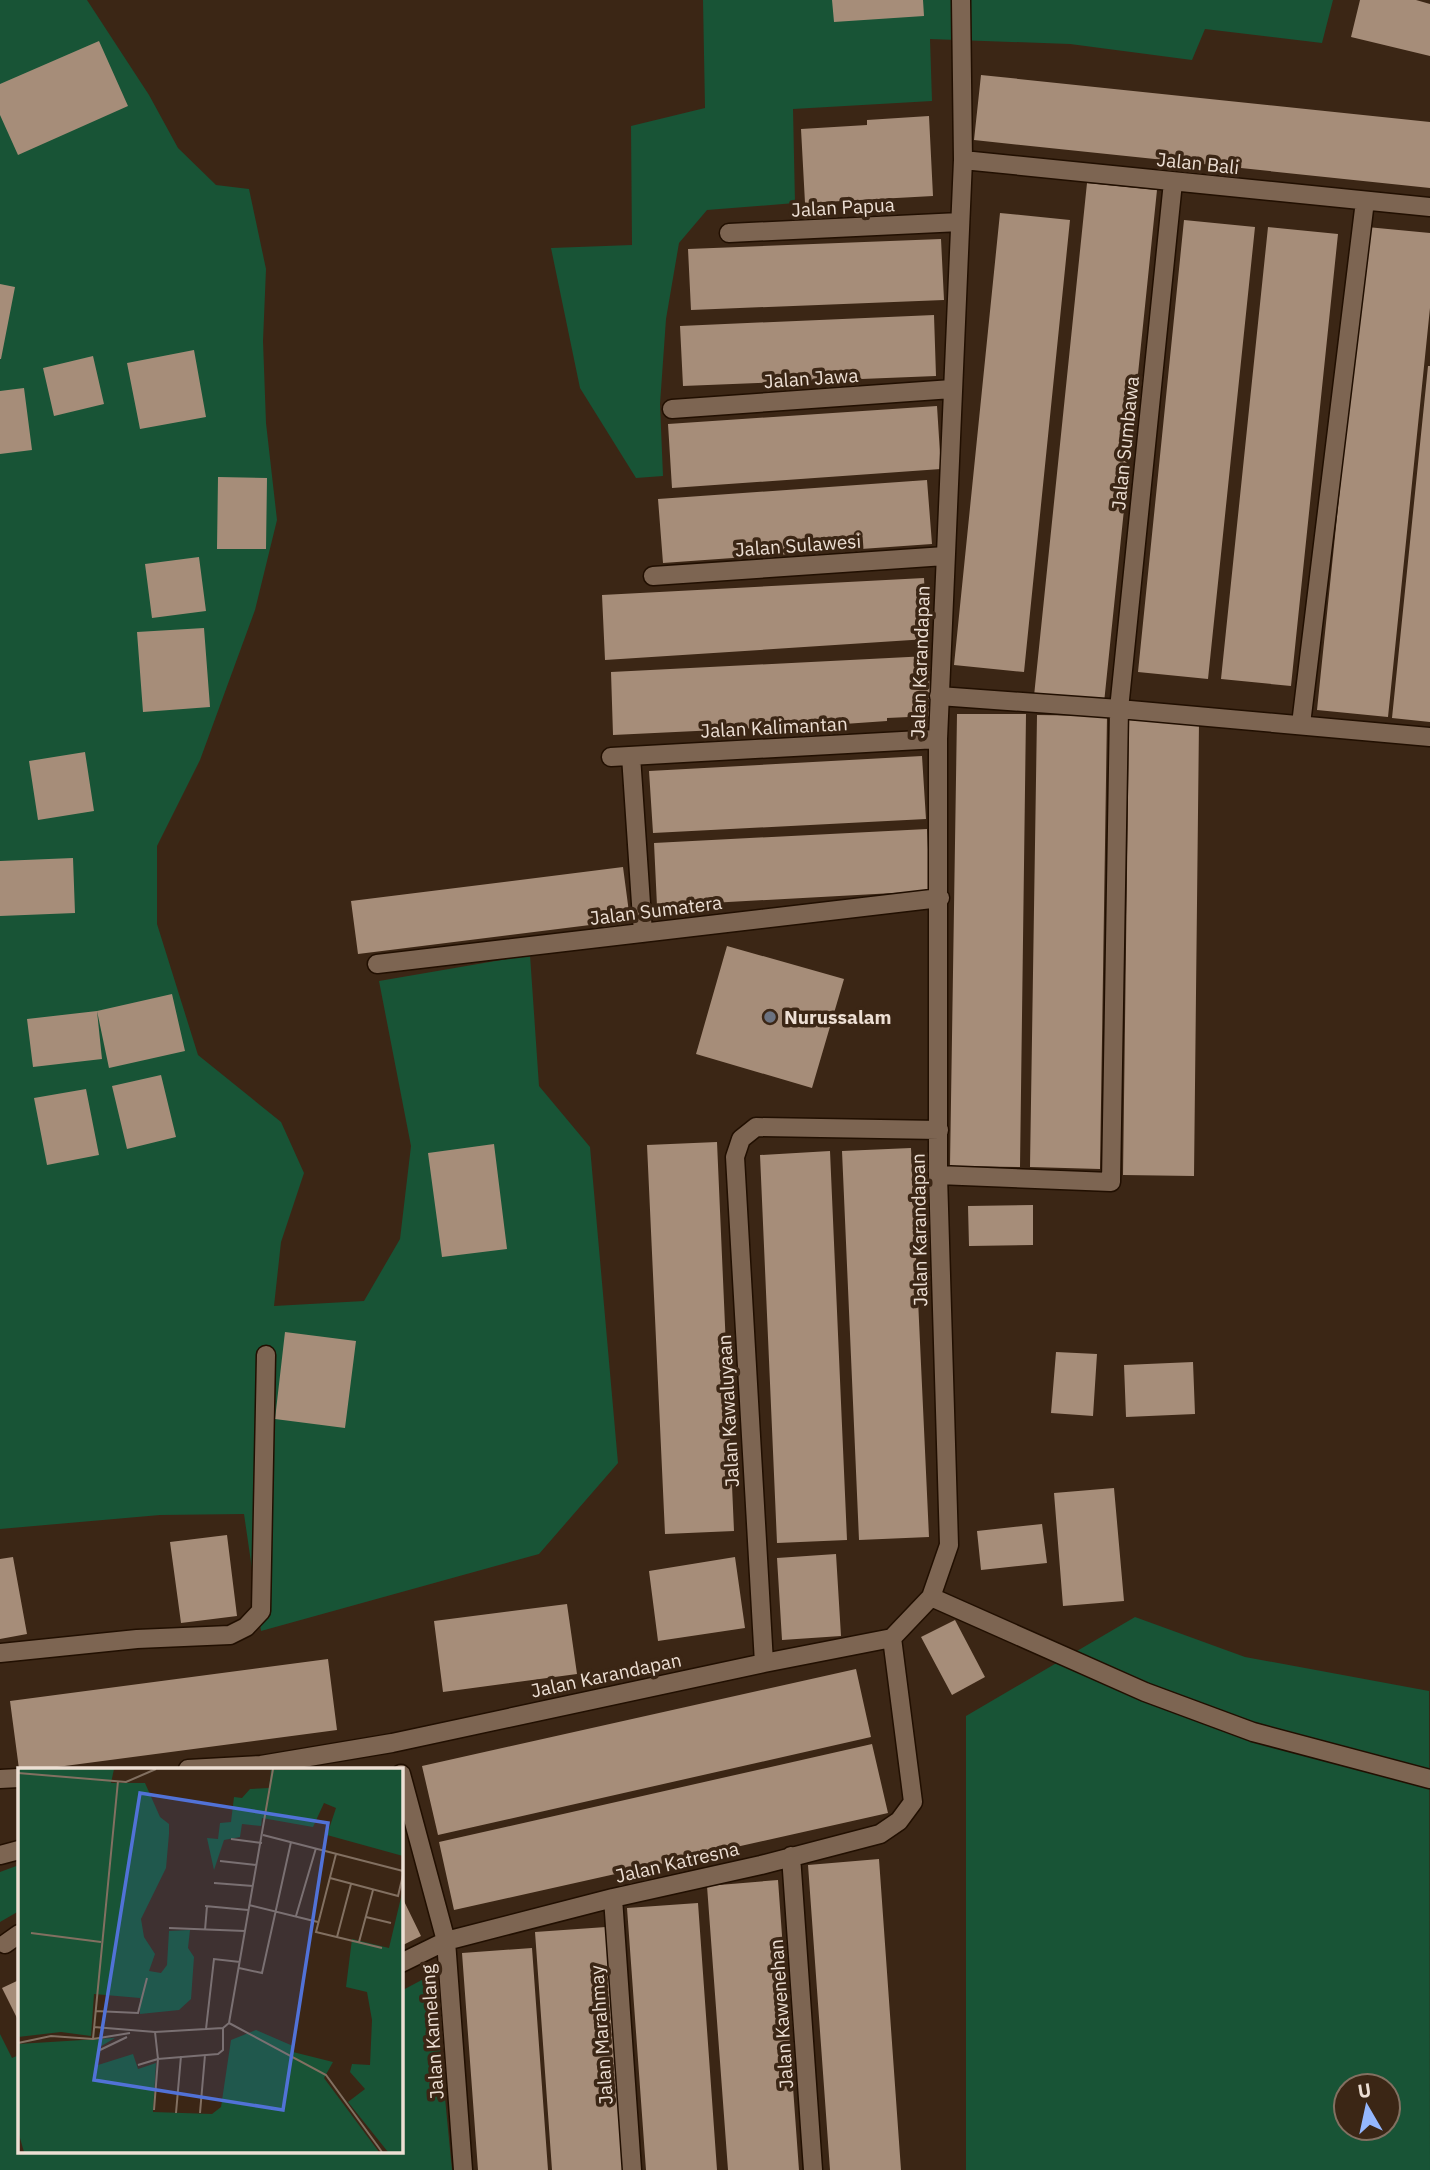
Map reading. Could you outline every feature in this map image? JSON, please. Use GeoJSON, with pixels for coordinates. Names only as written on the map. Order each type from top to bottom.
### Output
{"type":"FeatureCollection","features":[{"type":"Feature","properties":{"kind":"street","name":"Jalan Karandapan"},"geometry":{"type":"LineString","coordinates":[[256,1768],[392,1743],[892,1638],[931,1597],[949,1545],[938,1175],[938,739],[962,160],[961,0]]}},
{"type":"Feature","properties":{"kind":"street","name":"Jalan Bali"},"geometry":{"type":"LineString","coordinates":[[962,160],[1430,207]]}},
{"type":"Feature","properties":{"kind":"street","name":"Jalan Sumbawa"},"geometry":{"type":"LineString","coordinates":[[938,1175],[1111,1182],[1119,709],[1173,182]]}},
{"type":"Feature","properties":{"kind":"street"},"geometry":{"type":"LineString","coordinates":[[1301,724],[1365,201]]}},
{"type":"Feature","properties":{"kind":"street","name":"Jalan Papua"},"geometry":{"type":"LineString","coordinates":[[729,233],[960,222]]}},
{"type":"Feature","properties":{"kind":"street","name":"Jalan Jawa"},"geometry":{"type":"LineString","coordinates":[[672,409],[952,389]]}},
{"type":"Feature","properties":{"kind":"street","name":"Jalan Sulawesi"},"geometry":{"type":"LineString","coordinates":[[653,576],[945,556]]}},
{"type":"Feature","properties":{"kind":"street"},"geometry":{"type":"LineString","coordinates":[[939,696],[1301,724],[1430,737]]}},
{"type":"Feature","properties":{"kind":"street","name":"Jalan Kalimantan"},"geometry":{"type":"LineString","coordinates":[[611,757],[938,739]]}},
{"type":"Feature","properties":{"kind":"street"},"geometry":{"type":"LineString","coordinates":[[631,755],[643,933]]}},
{"type":"Feature","properties":{"kind":"street","name":"Jalan Sumatera"},"geometry":{"type":"LineString","coordinates":[[376,964],[940,898]]}},
{"type":"Feature","properties":{"kind":"street","name":"Jalan Kawaluyaan"},"geometry":{"type":"LineString","coordinates":[[764,1663],[735,1157],[741,1139],[756,1127],[939,1129]]}},
{"type":"Feature","properties":{"kind":"street"},"geometry":{"type":"LineString","coordinates":[[0,1653],[137,1639],[230,1635],[246,1627],[261,1611],[266,1355]]}},
{"type":"Feature","properties":{"kind":"street"},"geometry":{"type":"LineString","coordinates":[[931,1597],[1144,1692],[1253,1732],[1430,1779]]}},
{"type":"Feature","properties":{"kind":"street","name":"Jalan Katresna"},"geometry":{"type":"LineString","coordinates":[[446,1941],[880,1834],[899,1821],[913,1802],[892,1638]]}},
{"type":"Feature","properties":{"kind":"street"},"geometry":{"type":"LineString","coordinates":[[392,1743],[399,1768]]}},
{"type":"Feature","properties":{"kind":"street"},"geometry":{"type":"LineString","coordinates":[[0,1779],[18,1778]]}},
{"type":"Feature","properties":{"kind":"street"},"geometry":{"type":"LineString","coordinates":[[402,1778],[446,1941]]}},
{"type":"Feature","properties":{"kind":"street"},"geometry":{"type":"LineString","coordinates":[[0,1855],[18,1850]]}},
{"type":"Feature","properties":{"kind":"street","name":"Jalan Kawenehan"},"geometry":{"type":"LineString","coordinates":[[791,1856],[814,2170]]}},
{"type":"Feature","properties":{"kind":"street","name":"Jalan Marahmay"},"geometry":{"type":"LineString","coordinates":[[613,1898],[632,2170]]}},
{"type":"Feature","properties":{"kind":"street","name":"Jalan Kamelang"},"geometry":{"type":"LineString","coordinates":[[402,1963],[446,1941],[463,2170]]}},
{"type":"Feature","properties":{"kind":"green space"},"geometry":{"type":"Polygon","coordinates":[[[0,0],[87,0],[149,95],[178,148],[216,185],[249,189],[266,269],[263,341],[266,423],[277,520],[255,610],[200,760],[157,846],[157,924],[198,1055],[281,1122],[304,1173],[281,1242],[274,1306],[364,1301],[400,1239],[411,1146],[379,981],[530,955],[539,1086],[590,1147],[618,1463],[539,1554],[261,1631],[244,1514],[160,1515],[0,1529],[0,0]]]}},
{"type":"Feature","properties":{"kind":"green space"},"geometry":{"type":"Polygon","coordinates":[[[703,0],[1333,0],[1322,43],[1205,29],[1192,60],[1070,44],[930,39],[932,101],[793,109],[795,203],[707,210],[679,243],[666,319],[660,404],[663,476],[636,478],[580,388],[551,248],[632,245],[631,126],[705,108],[703,0]]]}},
{"type":"Feature","properties":{"kind":"green space"},"geometry":{"type":"Polygon","coordinates":[[[1135,1617],[1245,1657],[1429,1691],[1430,2170],[966,2170],[966,1716],[1135,1617]]]}},
{"type":"Feature","properties":{"kind":"green space"},"geometry":{"type":"Polygon","coordinates":[[[18,1865],[18,1912],[0,1922],[0,1872],[18,1865]]]}},
{"type":"Feature","properties":{"kind":"green space"},"geometry":{"type":"Polygon","coordinates":[[[433,1974],[452,2170],[0,2170],[0,2034],[12,2058],[18,2055],[18,2152],[402,2152],[402,1990],[433,1974]]]}},
{"type":"Feature","properties":{"kind":"building"},"geometry":{"type":"Polygon","coordinates":[[[832,0],[923,0],[924,16],[834,22],[832,0]]]}},
{"type":"Feature","properties":{"kind":"building"},"geometry":{"type":"Polygon","coordinates":[[[1360,0],[1416,0],[1430,4],[1430,56],[1351,37],[1360,0]]]}},
{"type":"Feature","properties":{"kind":"building"},"geometry":{"type":"Polygon","coordinates":[[[99,41],[128,106],[18,155],[0,115],[0,84],[99,41]]]}},
{"type":"Feature","properties":{"kind":"building"},"geometry":{"type":"Polygon","coordinates":[[[981,75],[1430,122],[1430,188],[974,140],[981,75]]]}},
{"type":"Feature","properties":{"kind":"building"},"geometry":{"type":"Polygon","coordinates":[[[929,116],[933,196],[805,203],[801,129],[867,125],[867,120],[929,116]]]}},
{"type":"Feature","properties":{"kind":"building"},"geometry":{"type":"Polygon","coordinates":[[[1087,183],[1157,190],[1104,703],[1034,696],[1087,183]]]}},
{"type":"Feature","properties":{"kind":"building"},"geometry":{"type":"Polygon","coordinates":[[[1000,213],[1070,220],[1024,672],[954,665],[1000,213]]]}},
{"type":"Feature","properties":{"kind":"building"},"geometry":{"type":"Polygon","coordinates":[[[1184,220],[1255,227],[1208,679],[1138,672],[1184,220]]]}},
{"type":"Feature","properties":{"kind":"building"},"geometry":{"type":"Polygon","coordinates":[[[1268,227],[1338,234],[1291,686],[1221,679],[1268,227]]]}},
{"type":"Feature","properties":{"kind":"building"},"geometry":{"type":"Polygon","coordinates":[[[1367,227],[1430,233],[1430,308],[1388,717],[1317,710],[1367,227]]]}},
{"type":"Feature","properties":{"kind":"building"},"geometry":{"type":"Polygon","coordinates":[[[941,239],[944,300],[691,310],[688,249],[941,239]]]}},
{"type":"Feature","properties":{"kind":"building"},"geometry":{"type":"Polygon","coordinates":[[[0,284],[15,287],[1,359],[0,359],[0,284]]]}},
{"type":"Feature","properties":{"kind":"building"},"geometry":{"type":"Polygon","coordinates":[[[934,315],[936,376],[683,386],[680,326],[934,315]]]}},
{"type":"Feature","properties":{"kind":"building"},"geometry":{"type":"Polygon","coordinates":[[[194,350],[206,417],[140,429],[127,363],[194,350]]]}},
{"type":"Feature","properties":{"kind":"building"},"geometry":{"type":"Polygon","coordinates":[[[93,356],[104,404],[54,416],[43,368],[93,356]]]}},
{"type":"Feature","properties":{"kind":"building"},"geometry":{"type":"Polygon","coordinates":[[[1430,366],[1430,722],[1392,718],[1430,366]]]}},
{"type":"Feature","properties":{"kind":"building"},"geometry":{"type":"Polygon","coordinates":[[[24,388],[32,450],[0,454],[0,391],[24,388]]]}},
{"type":"Feature","properties":{"kind":"building"},"geometry":{"type":"Polygon","coordinates":[[[937,406],[941,469],[672,488],[668,424],[937,406]]]}},
{"type":"Feature","properties":{"kind":"building"},"geometry":{"type":"Polygon","coordinates":[[[218,477],[267,478],[266,549],[217,549],[218,477]]]}},
{"type":"Feature","properties":{"kind":"building"},"geometry":{"type":"Polygon","coordinates":[[[927,480],[932,544],[663,563],[658,499],[927,480]]]}},
{"type":"Feature","properties":{"kind":"building"},"geometry":{"type":"Polygon","coordinates":[[[199,557],[206,611],[152,618],[145,564],[199,557]]]}},
{"type":"Feature","properties":{"kind":"building"},"geometry":{"type":"Polygon","coordinates":[[[924,578],[927,639],[605,660],[602,595],[924,578]]]}},
{"type":"Feature","properties":{"kind":"building"},"geometry":{"type":"Polygon","coordinates":[[[204,628],[210,707],[143,712],[137,632],[204,628]]]}},
{"type":"Feature","properties":{"kind":"building"},"geometry":{"type":"Polygon","coordinates":[[[928,656],[931,716],[844,724],[613,735],[611,672],[928,656]]]}},
{"type":"Feature","properties":{"kind":"building"},"geometry":{"type":"Polygon","coordinates":[[[957,714],[1026,714],[1020,1167],[950,1166],[957,714]]]}},
{"type":"Feature","properties":{"kind":"building"},"geometry":{"type":"Polygon","coordinates":[[[1037,715],[1107,716],[1100,1169],[1030,1167],[1037,715]]]}},
{"type":"Feature","properties":{"kind":"building"},"geometry":{"type":"Polygon","coordinates":[[[1129,720],[1199,722],[1194,1176],[1123,1175],[1129,720]]]}},
{"type":"Feature","properties":{"kind":"building"},"geometry":{"type":"Polygon","coordinates":[[[85,752],[94,811],[38,820],[29,761],[85,752]]]}},
{"type":"Feature","properties":{"kind":"building"},"geometry":{"type":"Polygon","coordinates":[[[922,756],[926,819],[653,833],[649,771],[922,756]]]}},
{"type":"Feature","properties":{"kind":"building"},"geometry":{"type":"Polygon","coordinates":[[[927,829],[930,891],[657,906],[654,843],[927,829]]]}},
{"type":"Feature","properties":{"kind":"building"},"geometry":{"type":"Polygon","coordinates":[[[73,858],[75,913],[0,916],[0,861],[73,858]]]}},
{"type":"Feature","properties":{"kind":"building"},"geometry":{"type":"Polygon","coordinates":[[[623,867],[630,920],[358,954],[351,901],[623,867]]]}},
{"type":"Feature","properties":{"kind":"building","name":"Nurussalam"},"geometry":{"type":"Polygon","coordinates":[[[727,946],[844,979],[812,1088],[696,1054],[727,946]]]}},
{"type":"Feature","properties":{"kind":"building"},"geometry":{"type":"Polygon","coordinates":[[[172,994],[185,1051],[109,1068],[97,1011],[172,994]]]}},
{"type":"Feature","properties":{"kind":"building"},"geometry":{"type":"Polygon","coordinates":[[[97,1011],[102,1059],[33,1067],[27,1019],[97,1011]]]}},
{"type":"Feature","properties":{"kind":"building"},"geometry":{"type":"Polygon","coordinates":[[[161,1075],[176,1137],[127,1149],[112,1086],[161,1075]]]}},
{"type":"Feature","properties":{"kind":"building"},"geometry":{"type":"Polygon","coordinates":[[[86,1089],[99,1155],[47,1165],[34,1098],[86,1089]]]}},
{"type":"Feature","properties":{"kind":"building"},"geometry":{"type":"Polygon","coordinates":[[[717,1142],[734,1531],[665,1534],[647,1145],[717,1142]]]}},
{"type":"Feature","properties":{"kind":"building"},"geometry":{"type":"Polygon","coordinates":[[[494,1144],[507,1249],[442,1257],[428,1153],[494,1144]]]}},
{"type":"Feature","properties":{"kind":"building"},"geometry":{"type":"Polygon","coordinates":[[[911,1148],[929,1537],[859,1540],[842,1151],[911,1148]]]}},
{"type":"Feature","properties":{"kind":"building"},"geometry":{"type":"Polygon","coordinates":[[[830,1151],[847,1540],[777,1543],[760,1155],[830,1151]]]}},
{"type":"Feature","properties":{"kind":"building"},"geometry":{"type":"Polygon","coordinates":[[[1033,1205],[1033,1245],[969,1246],[968,1206],[1033,1205]]]}},
{"type":"Feature","properties":{"kind":"building"},"geometry":{"type":"Polygon","coordinates":[[[285,1332],[356,1341],[345,1428],[275,1419],[285,1332]]]}},
{"type":"Feature","properties":{"kind":"building"},"geometry":{"type":"Polygon","coordinates":[[[1056,1352],[1097,1354],[1093,1416],[1051,1413],[1056,1352]]]}},
{"type":"Feature","properties":{"kind":"building"},"geometry":{"type":"Polygon","coordinates":[[[1193,1362],[1195,1414],[1126,1417],[1124,1365],[1193,1362]]]}},
{"type":"Feature","properties":{"kind":"building"},"geometry":{"type":"Polygon","coordinates":[[[1114,1488],[1124,1601],[1063,1606],[1054,1493],[1114,1488]]]}},
{"type":"Feature","properties":{"kind":"building"},"geometry":{"type":"Polygon","coordinates":[[[1042,1524],[1047,1563],[981,1570],[977,1531],[1042,1524]]]}},
{"type":"Feature","properties":{"kind":"building"},"geometry":{"type":"Polygon","coordinates":[[[227,1535],[237,1616],[181,1623],[170,1542],[227,1535]]]}},
{"type":"Feature","properties":{"kind":"building"},"geometry":{"type":"Polygon","coordinates":[[[836,1554],[841,1636],[782,1640],[777,1558],[836,1554]]]}},
{"type":"Feature","properties":{"kind":"building"},"geometry":{"type":"Polygon","coordinates":[[[13,1557],[27,1634],[0,1639],[0,1559],[13,1557]]]}},
{"type":"Feature","properties":{"kind":"building"},"geometry":{"type":"Polygon","coordinates":[[[735,1557],[745,1628],[658,1641],[649,1571],[735,1557]]]}},
{"type":"Feature","properties":{"kind":"building"},"geometry":{"type":"Polygon","coordinates":[[[567,1604],[577,1674],[443,1692],[434,1621],[567,1604]]]}},
{"type":"Feature","properties":{"kind":"building"},"geometry":{"type":"Polygon","coordinates":[[[955,1620],[985,1677],[952,1695],[921,1637],[955,1620]]]}},
{"type":"Feature","properties":{"kind":"building"},"geometry":{"type":"Polygon","coordinates":[[[328,1659],[337,1730],[50,1768],[19,1768],[10,1701],[328,1659]]]}},
{"type":"Feature","properties":{"kind":"building"},"geometry":{"type":"Polygon","coordinates":[[[856,1669],[871,1737],[438,1835],[422,1766],[856,1669]]]}},
{"type":"Feature","properties":{"kind":"building"},"geometry":{"type":"Polygon","coordinates":[[[872,1744],[888,1813],[454,1910],[439,1842],[872,1744]]]}},
{"type":"Feature","properties":{"kind":"building"},"geometry":{"type":"Polygon","coordinates":[[[879,1859],[901,2170],[830,2170],[808,1865],[879,1859]]]}},
{"type":"Feature","properties":{"kind":"building"},"geometry":{"type":"Polygon","coordinates":[[[778,1880],[799,2170],[728,2170],[707,1886],[778,1880]]]}},
{"type":"Feature","properties":{"kind":"building"},"geometry":{"type":"Polygon","coordinates":[[[402,1897],[421,1936],[402,1946],[402,1897]]]}},
{"type":"Feature","properties":{"kind":"building"},"geometry":{"type":"Polygon","coordinates":[[[698,1903],[717,2170],[646,2170],[627,1908],[698,1903]]]}},
{"type":"Feature","properties":{"kind":"building"},"geometry":{"type":"Polygon","coordinates":[[[606,1927],[623,2170],[552,2170],[535,1932],[606,1927]]]}},
{"type":"Feature","properties":{"kind":"building"},"geometry":{"type":"Polygon","coordinates":[[[532,1948],[548,2170],[478,2170],[462,1953],[532,1948]]]}},
{"type":"Feature","properties":{"kind":"building"},"geometry":{"type":"Polygon","coordinates":[[[18,1980],[18,2020],[2,1988],[18,1980]]]}},
{"type":"Feature","properties":{"kind":"place","name":"Nurussalam"},"geometry":{"type":"Point","coordinates":[770,1017]}}]}
